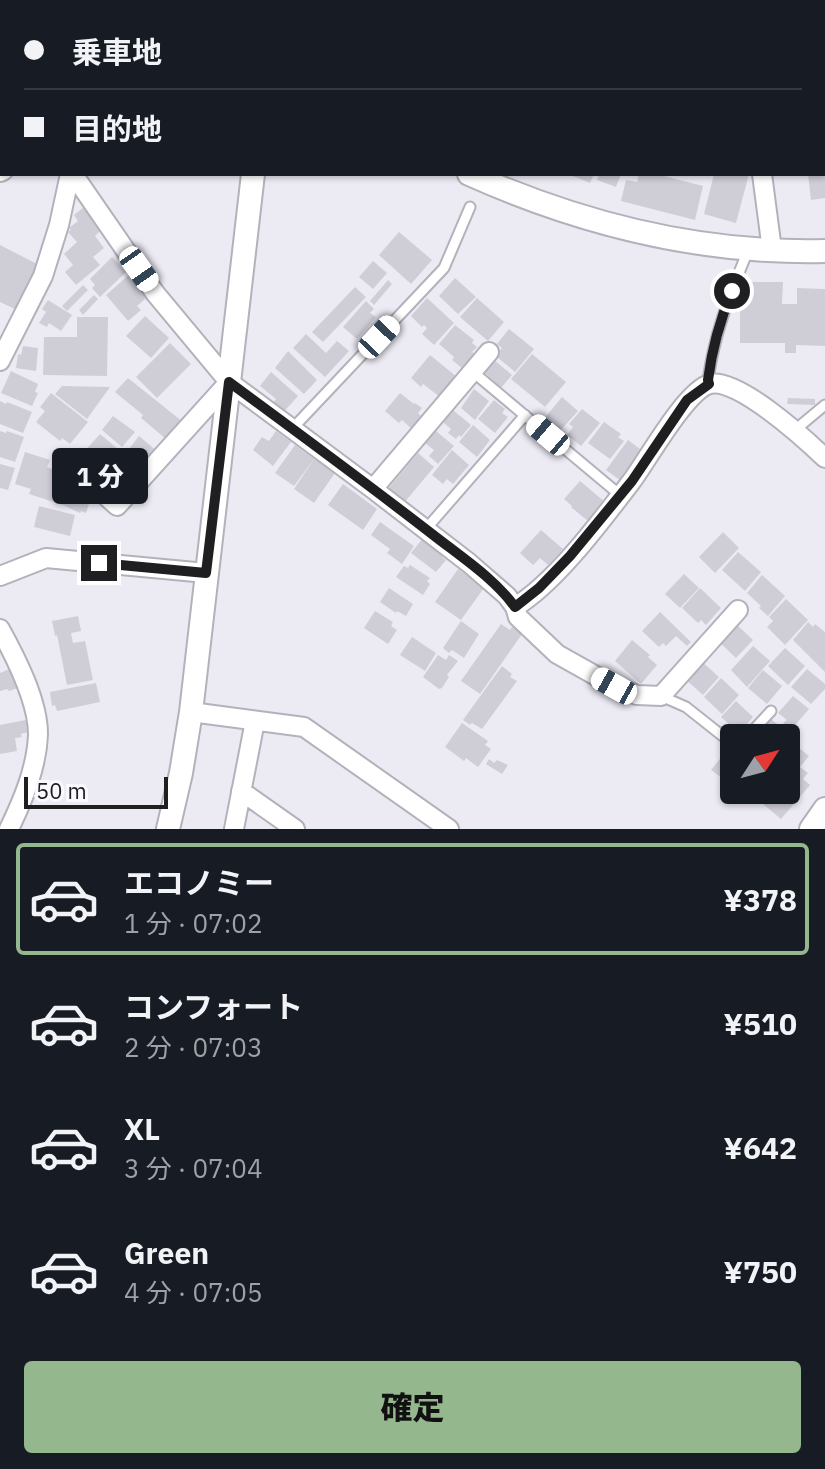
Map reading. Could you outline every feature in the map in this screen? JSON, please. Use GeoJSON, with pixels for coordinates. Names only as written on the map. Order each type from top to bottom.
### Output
{"type":"FeatureCollection","features":[{"type":"Feature","properties":{"kind":"street"},"geometry":{"type":"LineString","coordinates":[[0,361],[43,276],[71,176]]}},
{"type":"Feature","properties":{"kind":"street"},"geometry":{"type":"LineString","coordinates":[[72,176],[155,293],[229,382],[426,529],[507,596],[518,617],[557,654],[614,686],[637,695],[661,696],[738,610]]}},
{"type":"Feature","properties":{"kind":"street"},"geometry":{"type":"LineString","coordinates":[[168,829],[191,712],[253,176]]}},
{"type":"Feature","properties":{"kind":"street"},"geometry":{"type":"LineString","coordinates":[[474,176],[533,200],[616,226],[749,248],[825,251]]}},
{"type":"Feature","properties":{"kind":"street"},"geometry":{"type":"LineString","coordinates":[[762,176],[772,250]]}},
{"type":"Feature","properties":{"kind":"street"},"geometry":{"type":"LineString","coordinates":[[373,489],[489,352]]}},
{"type":"Feature","properties":{"kind":"street"},"geometry":{"type":"LineString","coordinates":[[66,459],[117,506],[229,382]]}},
{"type":"Feature","properties":{"kind":"street"},"geometry":{"type":"LineString","coordinates":[[515,607],[570,556],[620,495],[687,400],[709,384],[723,384],[739,390],[795,430],[825,458]]}},
{"type":"Feature","properties":{"kind":"street"},"geometry":{"type":"LineString","coordinates":[[0,576],[46,558],[206,573]]}},
{"type":"Feature","properties":{"kind":"street"},"geometry":{"type":"LineString","coordinates":[[2,638],[33,703],[38,733],[33,767],[9,829]]}},
{"type":"Feature","properties":{"kind":"street"},"geometry":{"type":"LineString","coordinates":[[191,712],[304,727],[425,822],[449,829]]}},
{"type":"Feature","properties":{"kind":"street"},"geometry":{"type":"LineString","coordinates":[[234,829],[255,721]]}},
{"type":"Feature","properties":{"kind":"street"},"geometry":{"type":"LineString","coordinates":[[241,791],[295,829]]}},
{"type":"Feature","properties":{"kind":"street"},"geometry":{"type":"LineString","coordinates":[[811,829],[825,809]]}},
{"type":"Feature","properties":{"kind":"lane"},"geometry":{"type":"LineString","coordinates":[[292,429],[444,268],[470,207]]}},
{"type":"Feature","properties":{"kind":"lane"},"geometry":{"type":"LineString","coordinates":[[709,384],[713,347],[722,314],[749,248]]}},
{"type":"Feature","properties":{"kind":"lane"},"geometry":{"type":"LineString","coordinates":[[473,372],[620,495]]}},
{"type":"Feature","properties":{"kind":"lane"},"geometry":{"type":"LineString","coordinates":[[795,430],[825,405]]}},
{"type":"Feature","properties":{"kind":"lane"},"geometry":{"type":"LineString","coordinates":[[426,529],[525,415]]}},
{"type":"Feature","properties":{"kind":"lane"},"geometry":{"type":"LineString","coordinates":[[661,696],[686,707],[720,734]]}},
{"type":"Feature","properties":{"kind":"lane"},"geometry":{"type":"LineString","coordinates":[[759,724],[771,711]]}},
{"type":"Feature","properties":{"kind":"building"},"geometry":{"type":"Polygon","coordinates":[[[573,176],[593,176],[590,183],[573,176]]]}},
{"type":"Feature","properties":{"kind":"building"},"geometry":{"type":"Polygon","coordinates":[[[598,176],[620,176],[616,187],[597,180],[598,176]]]}},
{"type":"Feature","properties":{"kind":"building"},"geometry":{"type":"Polygon","coordinates":[[[638,176],[664,176],[703,186],[695,220],[621,201],[626,180],[637,182],[638,176]]]}},
{"type":"Feature","properties":{"kind":"building"},"geometry":{"type":"Polygon","coordinates":[[[714,176],[748,176],[736,223],[704,214],[714,176]]]}},
{"type":"Feature","properties":{"kind":"building"},"geometry":{"type":"Polygon","coordinates":[[[808,176],[825,176],[825,198],[811,200],[808,176]]]}},
{"type":"Feature","properties":{"kind":"building"},"geometry":{"type":"Polygon","coordinates":[[[84,207],[102,229],[95,236],[104,248],[93,257],[100,265],[76,285],[65,272],[73,265],[64,254],[77,242],[68,232],[78,221],[74,215],[84,207]]]}},
{"type":"Feature","properties":{"kind":"building"},"geometry":{"type":"Polygon","coordinates":[[[399,232],[432,260],[411,284],[379,255],[399,232]]]}},
{"type":"Feature","properties":{"kind":"building"},"geometry":{"type":"Polygon","coordinates":[[[0,245],[37,264],[15,309],[0,302],[0,245]]]}},
{"type":"Feature","properties":{"kind":"building"},"geometry":{"type":"Polygon","coordinates":[[[112,257],[126,272],[100,297],[92,288],[95,285],[90,279],[112,257]]]}},
{"type":"Feature","properties":{"kind":"building"},"geometry":{"type":"Polygon","coordinates":[[[373,261],[387,273],[373,289],[359,277],[373,261]]]}},
{"type":"Feature","properties":{"kind":"building"},"geometry":{"type":"Polygon","coordinates":[[[130,274],[147,294],[137,306],[141,310],[128,321],[106,295],[130,274]]]}},
{"type":"Feature","properties":{"kind":"building"},"geometry":{"type":"Polygon","coordinates":[[[455,278],[476,297],[458,314],[439,296],[455,278]]]}},
{"type":"Feature","properties":{"kind":"building"},"geometry":{"type":"Polygon","coordinates":[[[388,280],[392,284],[374,305],[370,301],[388,280]]]}},
{"type":"Feature","properties":{"kind":"building"},"geometry":{"type":"Polygon","coordinates":[[[740,282],[783,282],[782,304],[797,304],[797,288],[825,289],[825,346],[796,345],[796,353],[785,353],[785,343],[740,343],[740,282]]]}},
{"type":"Feature","properties":{"kind":"building"},"geometry":{"type":"Polygon","coordinates":[[[83,285],[88,290],[67,311],[62,306],[83,285]]]}},
{"type":"Feature","properties":{"kind":"building"},"geometry":{"type":"Polygon","coordinates":[[[355,287],[366,297],[323,342],[312,332],[355,287]]]}},
{"type":"Feature","properties":{"kind":"building"},"geometry":{"type":"Polygon","coordinates":[[[94,295],[98,299],[83,315],[79,310],[94,295]]]}},
{"type":"Feature","properties":{"kind":"building"},"geometry":{"type":"Polygon","coordinates":[[[427,298],[454,323],[434,345],[422,334],[427,328],[411,316],[427,298]]]}},
{"type":"Feature","properties":{"kind":"building"},"geometry":{"type":"Polygon","coordinates":[[[477,298],[504,322],[488,341],[460,317],[477,298]]]}},
{"type":"Feature","properties":{"kind":"building"},"geometry":{"type":"Polygon","coordinates":[[[48,300],[72,315],[61,331],[49,323],[47,327],[39,323],[46,312],[42,309],[48,300]]]}},
{"type":"Feature","properties":{"kind":"building"},"geometry":{"type":"Polygon","coordinates":[[[366,301],[374,309],[370,313],[376,317],[357,339],[343,327],[366,301]]]}},
{"type":"Feature","properties":{"kind":"building"},"geometry":{"type":"Polygon","coordinates":[[[145,316],[169,338],[151,358],[126,336],[145,316]]]}},
{"type":"Feature","properties":{"kind":"building"},"geometry":{"type":"Polygon","coordinates":[[[77,317],[108,317],[107,376],[43,375],[44,337],[77,337],[77,317]]]}},
{"type":"Feature","properties":{"kind":"building"},"geometry":{"type":"Polygon","coordinates":[[[455,325],[474,340],[472,343],[477,347],[463,369],[439,344],[455,325]]]}},
{"type":"Feature","properties":{"kind":"building"},"geometry":{"type":"Polygon","coordinates":[[[509,329],[534,349],[515,372],[496,356],[502,348],[497,344],[509,329]]]}},
{"type":"Feature","properties":{"kind":"building"},"geometry":{"type":"Polygon","coordinates":[[[306,334],[326,353],[337,341],[349,351],[325,377],[293,348],[306,334]]]}},
{"type":"Feature","properties":{"kind":"building"},"geometry":{"type":"Polygon","coordinates":[[[170,343],[191,364],[157,398],[136,377],[170,343]]]}},
{"type":"Feature","properties":{"kind":"building"},"geometry":{"type":"Polygon","coordinates":[[[23,346],[38,348],[36,371],[16,368],[23,346]]]}},
{"type":"Feature","properties":{"kind":"building"},"geometry":{"type":"Polygon","coordinates":[[[288,351],[317,380],[304,394],[275,368],[288,351]]]}},
{"type":"Feature","properties":{"kind":"building"},"geometry":{"type":"Polygon","coordinates":[[[532,354],[566,382],[545,407],[511,379],[532,354]]]}},
{"type":"Feature","properties":{"kind":"building"},"geometry":{"type":"Polygon","coordinates":[[[430,355],[457,377],[440,397],[411,378],[430,355]]]}},
{"type":"Feature","properties":{"kind":"building"},"geometry":{"type":"Polygon","coordinates":[[[494,360],[512,375],[501,388],[484,372],[494,360]]]}},
{"type":"Feature","properties":{"kind":"building"},"geometry":{"type":"Polygon","coordinates":[[[11,371],[38,384],[32,406],[1,393],[11,371]]]}},
{"type":"Feature","properties":{"kind":"building"},"geometry":{"type":"Polygon","coordinates":[[[271,372],[298,396],[281,415],[270,406],[276,399],[260,386],[271,372]]]}},
{"type":"Feature","properties":{"kind":"building"},"geometry":{"type":"Polygon","coordinates":[[[128,378],[183,422],[166,439],[115,392],[128,378]]]}},
{"type":"Feature","properties":{"kind":"building"},"geometry":{"type":"Polygon","coordinates":[[[62,386],[110,387],[87,419],[55,394],[62,386]]]}},
{"type":"Feature","properties":{"kind":"building"},"geometry":{"type":"Polygon","coordinates":[[[474,389],[489,401],[475,420],[461,408],[474,389]]]}},
{"type":"Feature","properties":{"kind":"building"},"geometry":{"type":"Polygon","coordinates":[[[51,393],[88,422],[70,444],[62,438],[60,441],[36,422],[45,411],[40,407],[51,393]]]}},
{"type":"Feature","properties":{"kind":"building"},"geometry":{"type":"Polygon","coordinates":[[[400,393],[422,408],[418,413],[421,416],[411,428],[385,411],[400,393]]]}},
{"type":"Feature","properties":{"kind":"building"},"geometry":{"type":"Polygon","coordinates":[[[562,397],[578,411],[558,433],[543,420],[562,397]]]}},
{"type":"Feature","properties":{"kind":"building"},"geometry":{"type":"Polygon","coordinates":[[[788,398],[815,399],[815,405],[787,404],[788,398]]]}},
{"type":"Feature","properties":{"kind":"building"},"geometry":{"type":"Polygon","coordinates":[[[494,400],[505,409],[502,413],[508,417],[495,433],[478,419],[494,400]]]}},
{"type":"Feature","properties":{"kind":"building"},"geometry":{"type":"Polygon","coordinates":[[[0,401],[32,412],[23,433],[0,424],[0,401]]]}},
{"type":"Feature","properties":{"kind":"building"},"geometry":{"type":"Polygon","coordinates":[[[582,409],[600,423],[581,446],[567,435],[573,427],[569,424],[582,409]]]}},
{"type":"Feature","properties":{"kind":"building"},"geometry":{"type":"Polygon","coordinates":[[[453,410],[471,425],[456,439],[448,433],[451,429],[443,422],[453,410]]]}},
{"type":"Feature","properties":{"kind":"building"},"geometry":{"type":"Polygon","coordinates":[[[113,416],[135,432],[122,447],[102,430],[113,416]]]}},
{"type":"Feature","properties":{"kind":"building"},"geometry":{"type":"Polygon","coordinates":[[[604,422],[621,434],[618,437],[624,441],[610,459],[588,443],[604,422]]]}},
{"type":"Feature","properties":{"kind":"building"},"geometry":{"type":"Polygon","coordinates":[[[473,425],[490,440],[477,457],[459,442],[473,425]]]}},
{"type":"Feature","properties":{"kind":"building"},"geometry":{"type":"Polygon","coordinates":[[[0,431],[24,437],[15,462],[0,457],[0,431]]]}},
{"type":"Feature","properties":{"kind":"building"},"geometry":{"type":"Polygon","coordinates":[[[276,431],[291,442],[273,466],[253,450],[262,437],[269,441],[276,431]]]}},
{"type":"Feature","properties":{"kind":"building"},"geometry":{"type":"Polygon","coordinates":[[[436,431],[454,446],[438,464],[429,456],[434,450],[425,443],[436,431]]]}},
{"type":"Feature","properties":{"kind":"building"},"geometry":{"type":"Polygon","coordinates":[[[100,434],[118,449],[103,468],[82,454],[100,434]]]}},
{"type":"Feature","properties":{"kind":"building"},"geometry":{"type":"Polygon","coordinates":[[[139,436],[158,452],[148,464],[129,449],[139,436]]]}},
{"type":"Feature","properties":{"kind":"building"},"geometry":{"type":"Polygon","coordinates":[[[628,440],[644,452],[621,481],[606,470],[628,440]]]}},
{"type":"Feature","properties":{"kind":"building"},"geometry":{"type":"Polygon","coordinates":[[[295,445],[314,459],[294,486],[275,473],[295,445]]]}},
{"type":"Feature","properties":{"kind":"building"},"geometry":{"type":"Polygon","coordinates":[[[122,449],[140,464],[138,466],[144,472],[126,484],[106,467],[122,449]]]}},
{"type":"Feature","properties":{"kind":"building"},"geometry":{"type":"Polygon","coordinates":[[[452,450],[469,465],[453,484],[447,479],[443,484],[432,475],[452,450]]]}},
{"type":"Feature","properties":{"kind":"building"},"geometry":{"type":"Polygon","coordinates":[[[25,452],[50,460],[47,467],[54,470],[52,475],[81,484],[80,487],[89,490],[88,493],[92,494],[86,513],[29,494],[31,489],[15,484],[25,452]]]}},
{"type":"Feature","properties":{"kind":"building"},"geometry":{"type":"Polygon","coordinates":[[[418,453],[434,467],[404,503],[388,489],[418,453]]]}},
{"type":"Feature","properties":{"kind":"building"},"geometry":{"type":"Polygon","coordinates":[[[314,459],[335,473],[314,503],[294,489],[314,459]]]}},
{"type":"Feature","properties":{"kind":"building"},"geometry":{"type":"Polygon","coordinates":[[[0,464],[15,468],[8,490],[0,488],[0,464]]]}},
{"type":"Feature","properties":{"kind":"building"},"geometry":{"type":"Polygon","coordinates":[[[580,481],[605,502],[589,522],[564,499],[580,481]]]}},
{"type":"Feature","properties":{"kind":"building"},"geometry":{"type":"Polygon","coordinates":[[[343,484],[377,509],[363,530],[328,505],[343,484]]]}},
{"type":"Feature","properties":{"kind":"building"},"geometry":{"type":"Polygon","coordinates":[[[39,506],[75,515],[70,536],[34,527],[39,506]]]}},
{"type":"Feature","properties":{"kind":"building"},"geometry":{"type":"Polygon","coordinates":[[[380,522],[414,546],[402,564],[387,553],[390,549],[371,535],[380,522]]]}},
{"type":"Feature","properties":{"kind":"building"},"geometry":{"type":"Polygon","coordinates":[[[541,530],[563,549],[548,565],[540,558],[533,565],[520,553],[541,530]]]}},
{"type":"Feature","properties":{"kind":"building"},"geometry":{"type":"Polygon","coordinates":[[[723,532],[739,548],[715,573],[699,557],[723,532]]]}},
{"type":"Feature","properties":{"kind":"building"},"geometry":{"type":"Polygon","coordinates":[[[424,537],[445,553],[442,557],[446,560],[436,572],[411,553],[424,537]]]}},
{"type":"Feature","properties":{"kind":"building"},"geometry":{"type":"Polygon","coordinates":[[[738,552],[761,572],[745,591],[722,570],[738,552]]]}},
{"type":"Feature","properties":{"kind":"building"},"geometry":{"type":"Polygon","coordinates":[[[410,565],[430,578],[423,595],[396,577],[404,566],[408,568],[410,565]]]}},
{"type":"Feature","properties":{"kind":"building"},"geometry":{"type":"Polygon","coordinates":[[[458,569],[486,585],[461,620],[435,602],[458,569]]]}},
{"type":"Feature","properties":{"kind":"building"},"geometry":{"type":"Polygon","coordinates":[[[684,574],[699,588],[680,608],[665,594],[684,574]]]}},
{"type":"Feature","properties":{"kind":"building"},"geometry":{"type":"Polygon","coordinates":[[[762,575],[785,596],[768,616],[747,593],[762,575]]]}},
{"type":"Feature","properties":{"kind":"building"},"geometry":{"type":"Polygon","coordinates":[[[389,588],[413,604],[406,616],[380,602],[389,588]]]}},
{"type":"Feature","properties":{"kind":"building"},"geometry":{"type":"Polygon","coordinates":[[[700,588],[721,608],[706,625],[701,620],[698,623],[682,608],[700,588]]]}},
{"type":"Feature","properties":{"kind":"building"},"geometry":{"type":"Polygon","coordinates":[[[786,599],[808,620],[785,645],[767,627],[773,621],[769,617],[786,599]]]}},
{"type":"Feature","properties":{"kind":"building"},"geometry":{"type":"Polygon","coordinates":[[[375,611],[393,622],[391,626],[397,630],[388,644],[364,628],[375,611]]]}},
{"type":"Feature","properties":{"kind":"building"},"geometry":{"type":"Polygon","coordinates":[[[660,612],[691,642],[687,646],[676,636],[666,646],[663,643],[659,647],[642,631],[660,612]]]}},
{"type":"Feature","properties":{"kind":"building"},"geometry":{"type":"Polygon","coordinates":[[[78,616],[81,631],[71,633],[73,643],[85,641],[93,680],[67,685],[52,621],[78,616]]]}},
{"type":"Feature","properties":{"kind":"building"},"geometry":{"type":"Polygon","coordinates":[[[461,621],[479,634],[464,658],[443,648],[461,621]]]}},
{"type":"Feature","properties":{"kind":"building"},"geometry":{"type":"Polygon","coordinates":[[[808,622],[825,632],[825,672],[793,640],[808,622]]]}},
{"type":"Feature","properties":{"kind":"building"},"geometry":{"type":"Polygon","coordinates":[[[735,623],[753,640],[736,658],[718,641],[735,623]]]}},
{"type":"Feature","properties":{"kind":"building"},"geometry":{"type":"Polygon","coordinates":[[[501,624],[522,634],[480,694],[461,681],[501,624]]]}},
{"type":"Feature","properties":{"kind":"building"},"geometry":{"type":"Polygon","coordinates":[[[412,637],[436,653],[425,671],[400,655],[412,637]]]}},
{"type":"Feature","properties":{"kind":"building"},"geometry":{"type":"Polygon","coordinates":[[[632,640],[657,665],[641,684],[615,661],[632,640]]]}},
{"type":"Feature","properties":{"kind":"building"},"geometry":{"type":"Polygon","coordinates":[[[753,646],[770,661],[747,687],[731,670],[753,646]]]}},
{"type":"Feature","properties":{"kind":"building"},"geometry":{"type":"Polygon","coordinates":[[[785,648],[805,666],[788,685],[768,666],[785,648]]]}},
{"type":"Feature","properties":{"kind":"building"},"geometry":{"type":"Polygon","coordinates":[[[438,655],[446,660],[449,655],[458,661],[439,689],[423,677],[438,655]]]}},
{"type":"Feature","properties":{"kind":"building"},"geometry":{"type":"Polygon","coordinates":[[[700,660],[719,677],[703,695],[684,678],[700,660]]]}},
{"type":"Feature","properties":{"kind":"building"},"geometry":{"type":"Polygon","coordinates":[[[502,666],[517,681],[482,729],[472,723],[470,725],[463,720],[502,666]]]}},
{"type":"Feature","properties":{"kind":"building"},"geometry":{"type":"Polygon","coordinates":[[[14,667],[21,687],[0,691],[0,673],[14,667]]]}},
{"type":"Feature","properties":{"kind":"building"},"geometry":{"type":"Polygon","coordinates":[[[807,669],[825,684],[825,689],[811,704],[791,687],[807,669]]]}},
{"type":"Feature","properties":{"kind":"building"},"geometry":{"type":"Polygon","coordinates":[[[763,670],[782,686],[767,704],[748,688],[763,670]]]}},
{"type":"Feature","properties":{"kind":"building"},"geometry":{"type":"Polygon","coordinates":[[[721,678],[739,695],[722,714],[704,697],[721,678]]]}},
{"type":"Feature","properties":{"kind":"building"},"geometry":{"type":"Polygon","coordinates":[[[96,683],[100,702],[57,711],[55,705],[52,706],[50,692],[96,683]]]}},
{"type":"Feature","properties":{"kind":"building"},"geometry":{"type":"Polygon","coordinates":[[[793,696],[809,709],[796,724],[784,724],[787,720],[778,713],[793,696]]]}},
{"type":"Feature","properties":{"kind":"building"},"geometry":{"type":"Polygon","coordinates":[[[736,701],[753,717],[747,724],[729,724],[721,717],[736,701]]]}},
{"type":"Feature","properties":{"kind":"building"},"geometry":{"type":"Polygon","coordinates":[[[26,720],[28,732],[15,738],[17,751],[0,754],[0,725],[26,720]]]}},
{"type":"Feature","properties":{"kind":"building"},"geometry":{"type":"Polygon","coordinates":[[[462,723],[488,741],[485,745],[491,749],[478,767],[445,747],[462,723]]]}},
{"type":"Feature","properties":{"kind":"building"},"geometry":{"type":"Polygon","coordinates":[[[800,749],[809,756],[800,767],[800,749]]]}},
{"type":"Feature","properties":{"kind":"building"},"geometry":{"type":"Polygon","coordinates":[[[489,759],[508,765],[502,774],[486,764],[489,759]]]}},
{"type":"Feature","properties":{"kind":"building"},"geometry":{"type":"Polygon","coordinates":[[[720,759],[720,777],[711,770],[720,759]]]}},
{"type":"Feature","properties":{"kind":"building"},"geometry":{"type":"Polygon","coordinates":[[[800,767],[808,773],[803,779],[810,785],[800,797],[800,767]]]}},
{"type":"Feature","properties":{"kind":"building"},"geometry":{"type":"Polygon","coordinates":[[[763,804],[794,804],[781,819],[763,804]]]}},
{"type":"Feature","properties":{"kind":"route"},"geometry":{"type":"LineString","coordinates":[[99,563],[206,573],[229,382],[469,563],[507,596],[515,607],[570,556],[632,481],[687,400],[709,384],[713,347],[732,291]]}}]}
